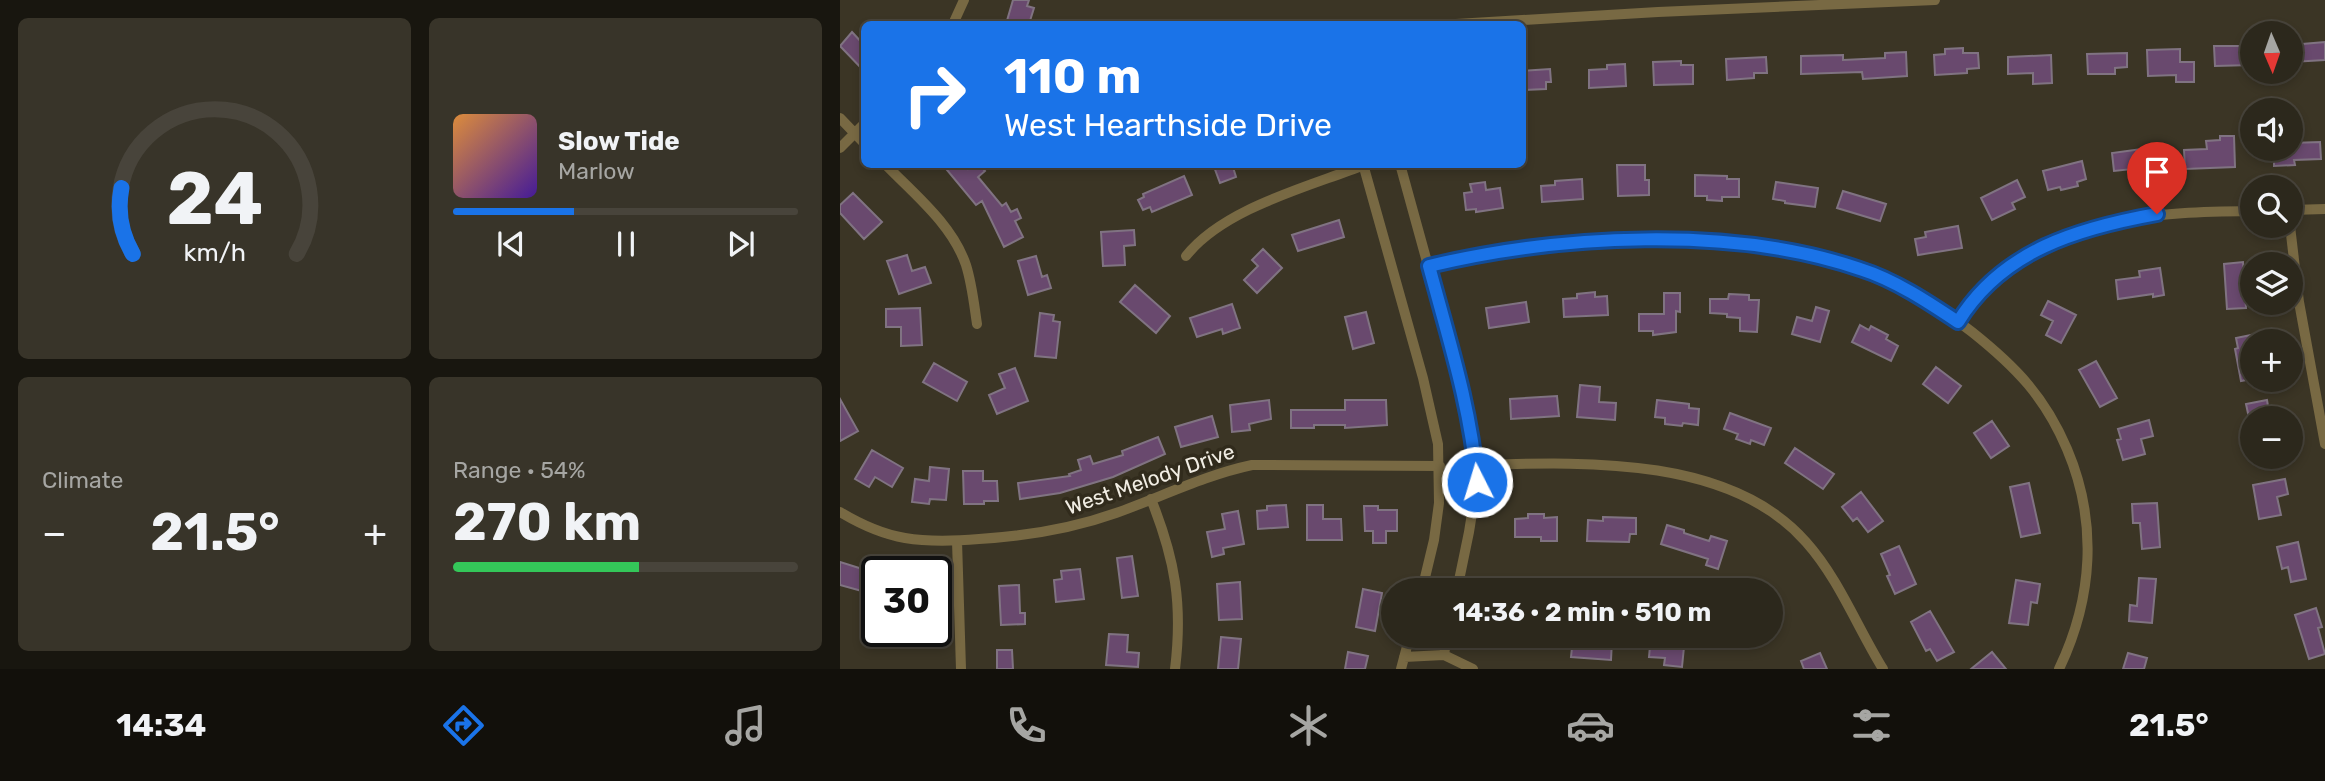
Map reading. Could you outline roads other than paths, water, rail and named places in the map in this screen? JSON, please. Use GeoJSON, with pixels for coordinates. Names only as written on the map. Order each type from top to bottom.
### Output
{"type":"FeatureCollection","features":[{"type":"Feature","properties":{"kind":"street"},"geometry":{"type":"LineString","coordinates":[[954,21],[964,0]]}},
{"type":"Feature","properties":{"kind":"street"},"geometry":{"type":"LineString","coordinates":[[1510,21],[1935,0]]}},
{"type":"Feature","properties":{"kind":"street"},"geometry":{"type":"LineString","coordinates":[[840,118],[861,140]]}},
{"type":"Feature","properties":{"kind":"street"},"geometry":{"type":"LineString","coordinates":[[840,148],[861,127]]}},
{"type":"Feature","properties":{"kind":"street"},"geometry":{"type":"LineString","coordinates":[[889,168],[935,216],[956,243],[970,280],[977,324]]}},
{"type":"Feature","properties":{"kind":"street"},"geometry":{"type":"LineString","coordinates":[[1186,256],[1197,242],[1225,222],[1297,190],[1356,168]]}},
{"type":"Feature","properties":{"kind":"street"},"geometry":{"type":"LineString","coordinates":[[1365,168],[1436,429],[1440,466],[1439,503],[1425,578]]}},
{"type":"Feature","properties":{"kind":"street"},"geometry":{"type":"LineString","coordinates":[[1401,168],[1468,416],[1475,464],[1475,494],[1459,578]]}},
{"type":"Feature","properties":{"kind":"street"},"geometry":{"type":"LineString","coordinates":[[2303,210],[2325,209]]}},
{"type":"Feature","properties":{"kind":"street"},"geometry":{"type":"LineString","coordinates":[[1958,322],[1967,307],[1999,276],[2028,253],[2065,236],[2157,214],[2240,211]]}},
{"type":"Feature","properties":{"kind":"street"},"geometry":{"type":"LineString","coordinates":[[2291,238],[2299,302],[2325,444]]}},
{"type":"Feature","properties":{"kind":"street"},"geometry":{"type":"LineString","coordinates":[[1429,266],[1525,247],[1578,243],[1734,243],[1801,251],[1863,269],[1925,300],[2000,354],[2034,388],[2058,427],[2078,474],[2086,511],[2088,556],[2084,601],[2072,642],[2059,669]]}},
{"type":"Feature","properties":{"kind":"street"},"geometry":{"type":"LineString","coordinates":[[1475,464],[1607,465],[1674,472],[1730,488],[1770,509],[1805,541],[1835,582],[1883,669]]}},
{"type":"Feature","properties":{"kind":"street","name":"West Melody Drive"},"geometry":{"type":"LineString","coordinates":[[840,513],[870,528],[904,538],[957,541],[1026,536],[1066,529],[1224,471],[1252,465],[1440,466]]}},
{"type":"Feature","properties":{"kind":"street"},"geometry":{"type":"LineString","coordinates":[[1151,499],[1174,570],[1177,590],[1179,637],[1175,669]]}},
{"type":"Feature","properties":{"kind":"street"},"geometry":{"type":"LineString","coordinates":[[957,541],[961,669]]}},
{"type":"Feature","properties":{"kind":"street"},"geometry":{"type":"LineString","coordinates":[[1444,655],[1445,648]]}},
{"type":"Feature","properties":{"kind":"street"},"geometry":{"type":"LineString","coordinates":[[1403,663],[1444,655],[1473,669]]}}]}
